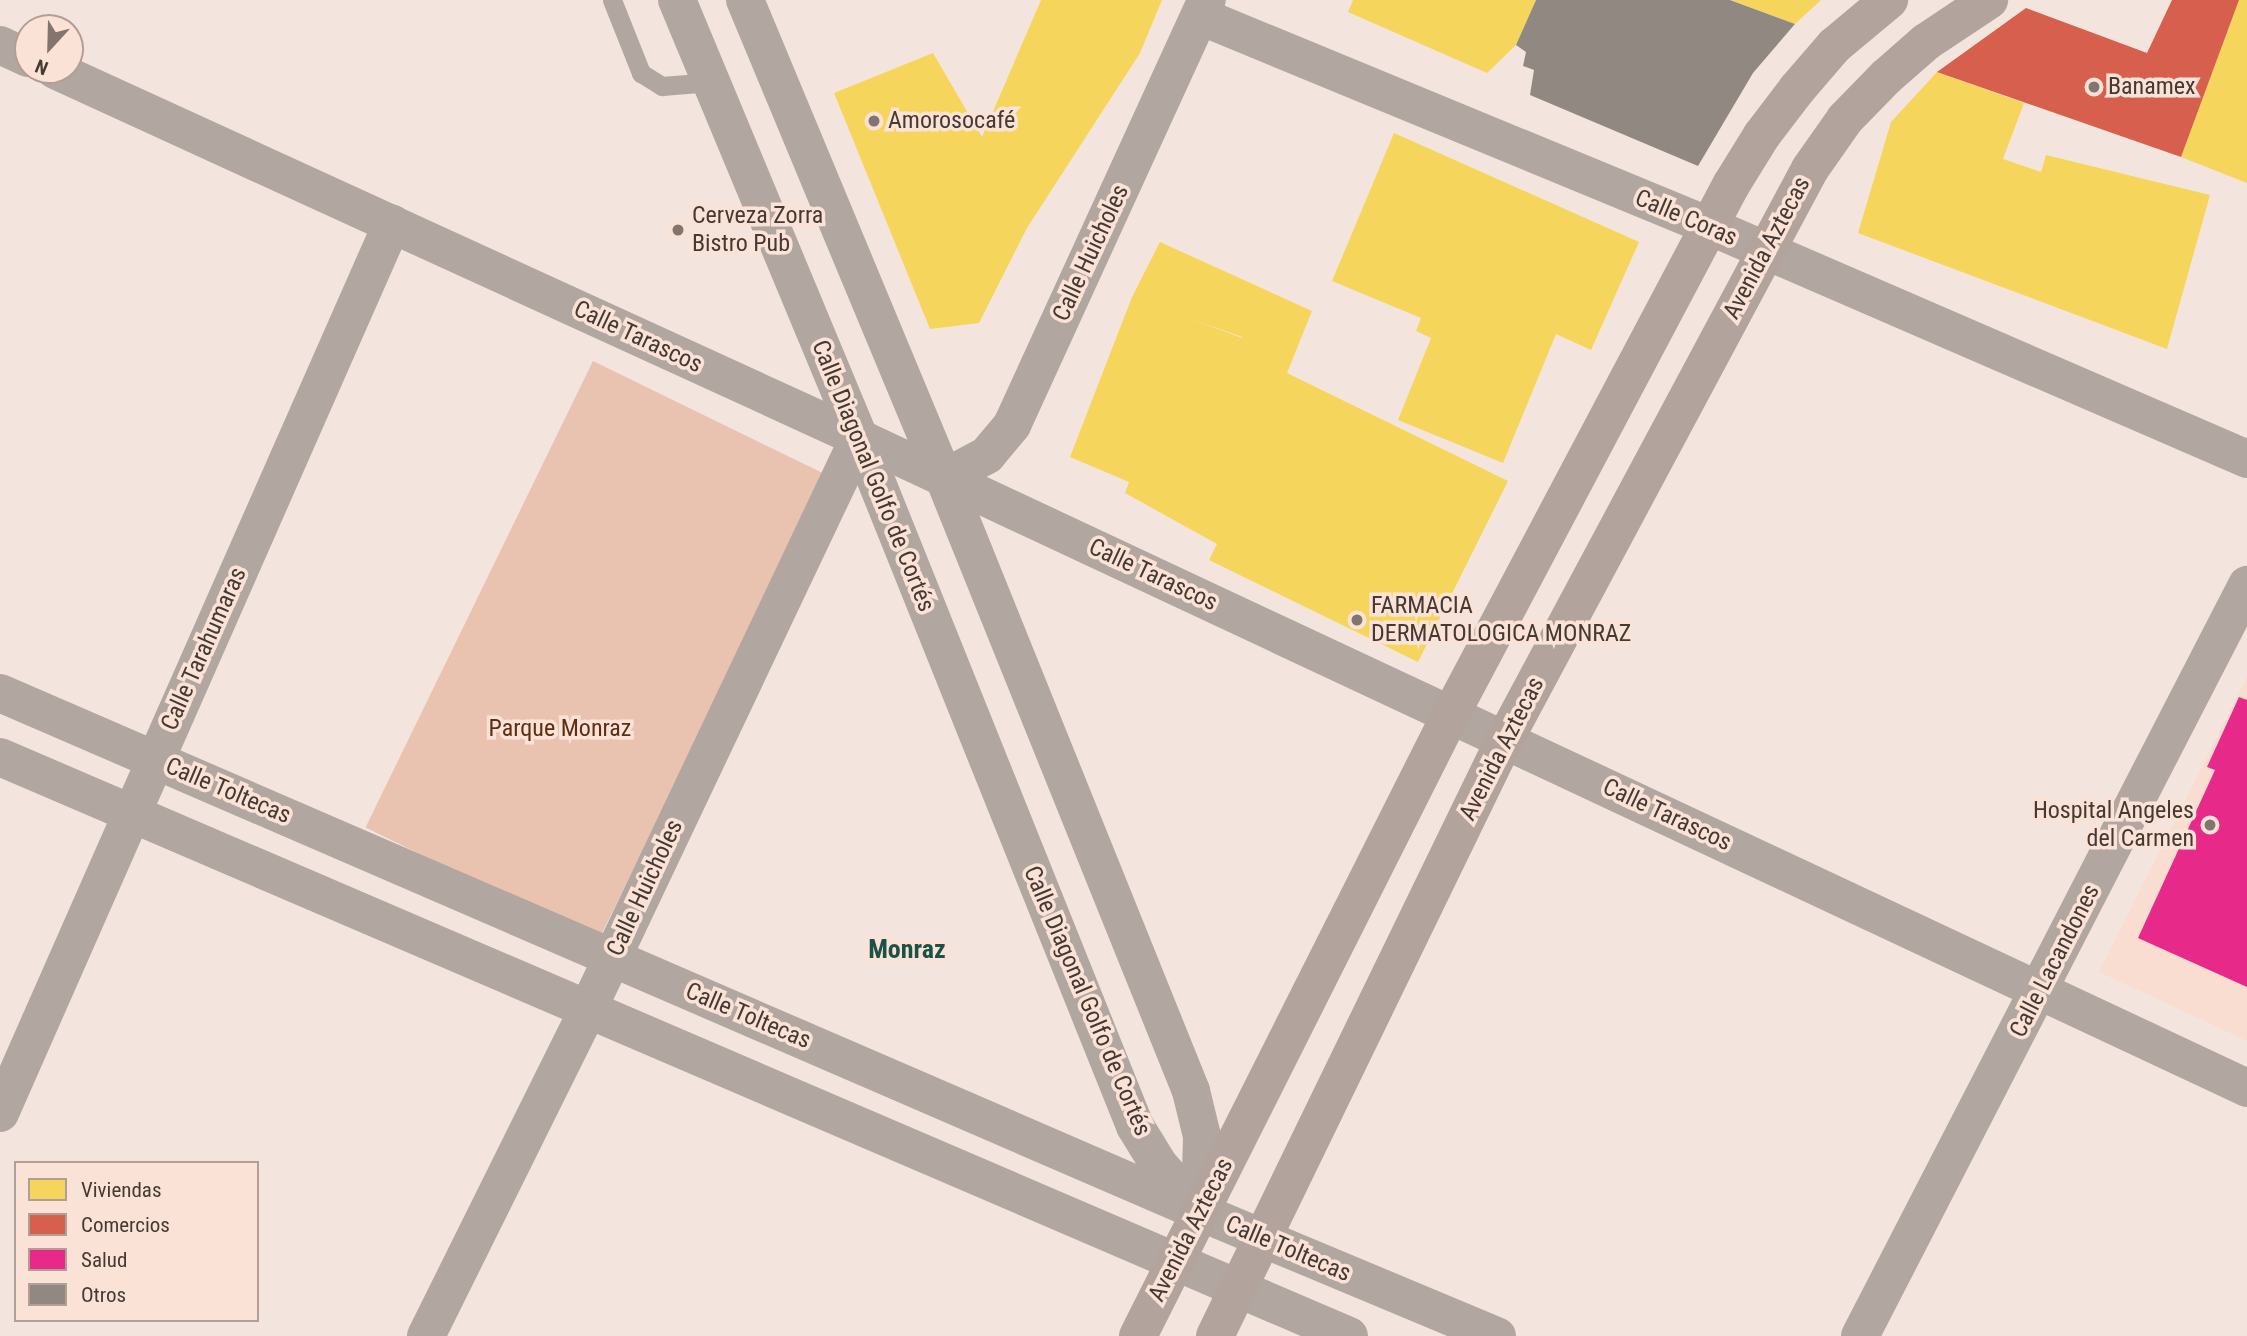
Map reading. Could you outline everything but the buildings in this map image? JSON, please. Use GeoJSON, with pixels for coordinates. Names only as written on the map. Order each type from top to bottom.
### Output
{"type":"FeatureCollection","features":[{"type":"Feature","properties":{"kind":"street","name":"Calle Diagonal Golfo de Cortés"},"geometry":{"type":"LineString","coordinates":[[677,0],[859,438],[1135,1126],[1159,1165],[1200,1212]]}},
{"type":"Feature","properties":{"kind":"street"},"geometry":{"type":"LineString","coordinates":[[745,0],[944,478],[1191,1091],[1202,1136],[1200,1212]]}},
{"type":"Feature","properties":{"kind":"street","name":"Avenida Aztecas"},"geometry":{"type":"LineString","coordinates":[[1138,1336],[1451,714],[1709,226],[1762,135],[1797,89],[1834,46],[1889,0]]}},
{"type":"Feature","properties":{"kind":"street","name":"Avenida Aztecas"},"geometry":{"type":"LineString","coordinates":[[1215,1336],[1505,739],[1810,169],[1845,119],[1886,77],[1926,42],[1989,0]]}},
{"type":"Feature","properties":{"kind":"street","name":"Calle Huicholes"},"geometry":{"type":"LineString","coordinates":[[944,478],[987,455],[1012,425],[1203,8]]}},
{"type":"Feature","properties":{"kind":"street","name":"Calle Coras"},"geometry":{"type":"LineString","coordinates":[[1203,8],[2247,459]]}},
{"type":"Feature","properties":{"kind":"street","name":"Calle Tarascos"},"geometry":{"type":"LineString","coordinates":[[84,83],[859,438],[2247,1088]]}},
{"type":"Feature","properties":{"kind":"street","name":"Calle Tarahumaras"},"geometry":{"type":"LineString","coordinates":[[0,1113],[392,225]]}},
{"type":"Feature","properties":{"kind":"street","name":"Calle Huicholes"},"geometry":{"type":"LineString","coordinates":[[426,1336],[587,1011],[859,438]]}},
{"type":"Feature","properties":{"kind":"street","name":"Calle Lacandones"},"geometry":{"type":"LineString","coordinates":[[1860,1336],[2247,586]]}},
{"type":"Feature","properties":{"kind":"street","name":"Calle Toltecas"},"geometry":{"type":"LineString","coordinates":[[0,693],[1262,1239],[1497,1336]]}},
{"type":"Feature","properties":{"kind":"street"},"geometry":{"type":"LineString","coordinates":[[0,757],[1349,1336]]}},
{"type":"Feature","properties":{"kind":"lane"},"geometry":{"type":"LineString","coordinates":[[612,0],[641,73],[662,86],[711,82]]}},
{"type":"Feature","properties":{"kind":"shaded area","name":"Hospital Angeles del Carmen"},"geometry":{"type":"Polygon","coordinates":[[[2247,677],[2247,1041],[2099,972],[2247,677]]]}},
{"type":"Feature","properties":{"kind":"green space","name":"Parque Monraz"},"geometry":{"type":"Polygon","coordinates":[[[593,361],[826,475],[598,941],[365,827],[593,361]]]}},
{"type":"Feature","properties":{"kind":"place","name":"Banamex"},"geometry":{"type":"Point","coordinates":[2094,87]}},
{"type":"Feature","properties":{"kind":"place","name":"Amorosocafé"},"geometry":{"type":"Point","coordinates":[874,121]}},
{"type":"Feature","properties":{"kind":"place","name":"Cerveza Zorra Bistro Pub"},"geometry":{"type":"Point","coordinates":[678,230]}},
{"type":"Feature","properties":{"kind":"place","name":"FARMACIA DERMATOLOGICA MONRAZ"},"geometry":{"type":"Point","coordinates":[1357,620]}},
{"type":"Feature","properties":{"kind":"place","name":"Hospital Angeles del Carmen"},"geometry":{"type":"Point","coordinates":[2210,825]}},
{"type":"Feature","properties":{"kind":"district","name":"Monraz"},"geometry":{"type":"Point","coordinates":[907,950]}}]}
